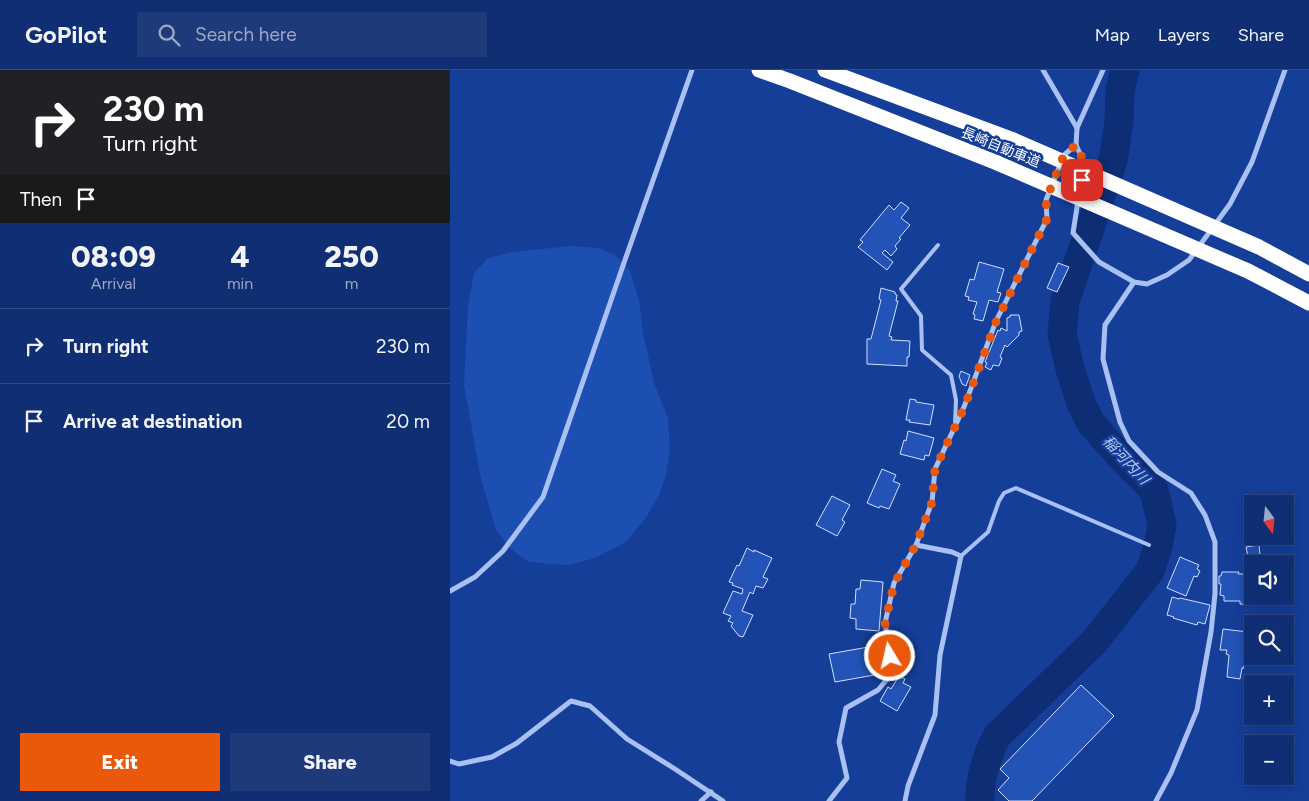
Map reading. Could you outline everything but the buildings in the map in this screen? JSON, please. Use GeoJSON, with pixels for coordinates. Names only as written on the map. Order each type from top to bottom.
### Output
{"type":"FeatureCollection","features":[{"type":"Feature","properties":{"kind":"highway","name":"長崎自動車道"},"geometry":{"type":"LineString","coordinates":[[758,70],[995,162],[1248,271],[1309,303]]}},
{"type":"Feature","properties":{"kind":"highway","name":"長崎自動車道"},"geometry":{"type":"LineString","coordinates":[[825,70],[1011,139],[1259,247],[1309,274]]}},
{"type":"Feature","properties":{"kind":"street"},"geometry":{"type":"LineString","coordinates":[[450,591],[475,578],[503,551],[543,497],[692,70]]}},
{"type":"Feature","properties":{"kind":"street"},"geometry":{"type":"LineString","coordinates":[[1043,70],[1077,128]]}},
{"type":"Feature","properties":{"kind":"street"},"geometry":{"type":"LineString","coordinates":[[1103,70],[1077,128],[1076,145],[1084,162],[1073,233],[1099,262],[1134,282],[1147,284],[1166,275],[1189,260],[1230,204],[1252,162],[1285,70]]}},
{"type":"Feature","properties":{"kind":"street"},"geometry":{"type":"LineString","coordinates":[[829,801],[847,778],[839,742],[846,708],[878,690],[892,672],[885,623],[894,584],[916,545],[932,502],[935,469],[964,408],[996,322],[1047,219],[1046,200],[1064,155],[1076,145]]}},
{"type":"Feature","properties":{"kind":"street"},"geometry":{"type":"LineString","coordinates":[[1134,282],[1105,325],[1103,359],[1120,422],[1129,441],[1158,472],[1191,493],[1205,515],[1215,542],[1215,594],[1211,632],[1197,710],[1171,773],[1156,801]]}},
{"type":"Feature","properties":{"kind":"street"},"geometry":{"type":"LineString","coordinates":[[905,801],[908,786],[935,715],[940,654],[961,556],[952,552],[916,545]]}},
{"type":"Feature","properties":{"kind":"street"},"geometry":{"type":"LineString","coordinates":[[450,761],[459,764],[492,757],[517,743],[571,701],[590,706],[627,740],[723,801]]}},
{"type":"Feature","properties":{"kind":"street"},"geometry":{"type":"LineString","coordinates":[[701,801],[710,792]]}},
{"type":"Feature","properties":{"kind":"lane"},"geometry":{"type":"LineString","coordinates":[[938,245],[901,289],[921,316],[922,350],[952,376],[956,400],[955,428]]}},
{"type":"Feature","properties":{"kind":"lane"},"geometry":{"type":"LineString","coordinates":[[961,556],[988,532],[1004,492],[1016,488],[1149,545]]}},
{"type":"Feature","properties":{"kind":"shaded area"},"geometry":{"type":"Polygon","coordinates":[[[570,246],[599,248],[616,256],[630,271],[639,300],[643,332],[654,383],[668,418],[670,449],[666,475],[658,497],[645,519],[626,542],[595,558],[570,565],[527,561],[511,549],[496,530],[481,479],[464,385],[468,305],[474,273],[488,258],[513,252],[570,246]]]}},
{"type":"Feature","properties":{"kind":"waterway","name":"稲河内川"},"geometry":{"type":"LineString","coordinates":[[980,801],[984,768],[997,736],[1094,642],[1150,571],[1158,547],[1162,525],[1154,490],[1091,423],[1081,403],[1070,369],[1062,334],[1065,301],[1113,161],[1119,122],[1120,90],[1125,70]]}},
{"type":"Feature","properties":{"kind":"route"},"geometry":{"type":"LineString","coordinates":[[890,656],[885,623],[894,584],[916,545],[932,502],[935,469],[964,408],[996,322],[1047,219],[1046,200],[1064,155],[1076,145],[1084,162],[1082,180]]}}]}
